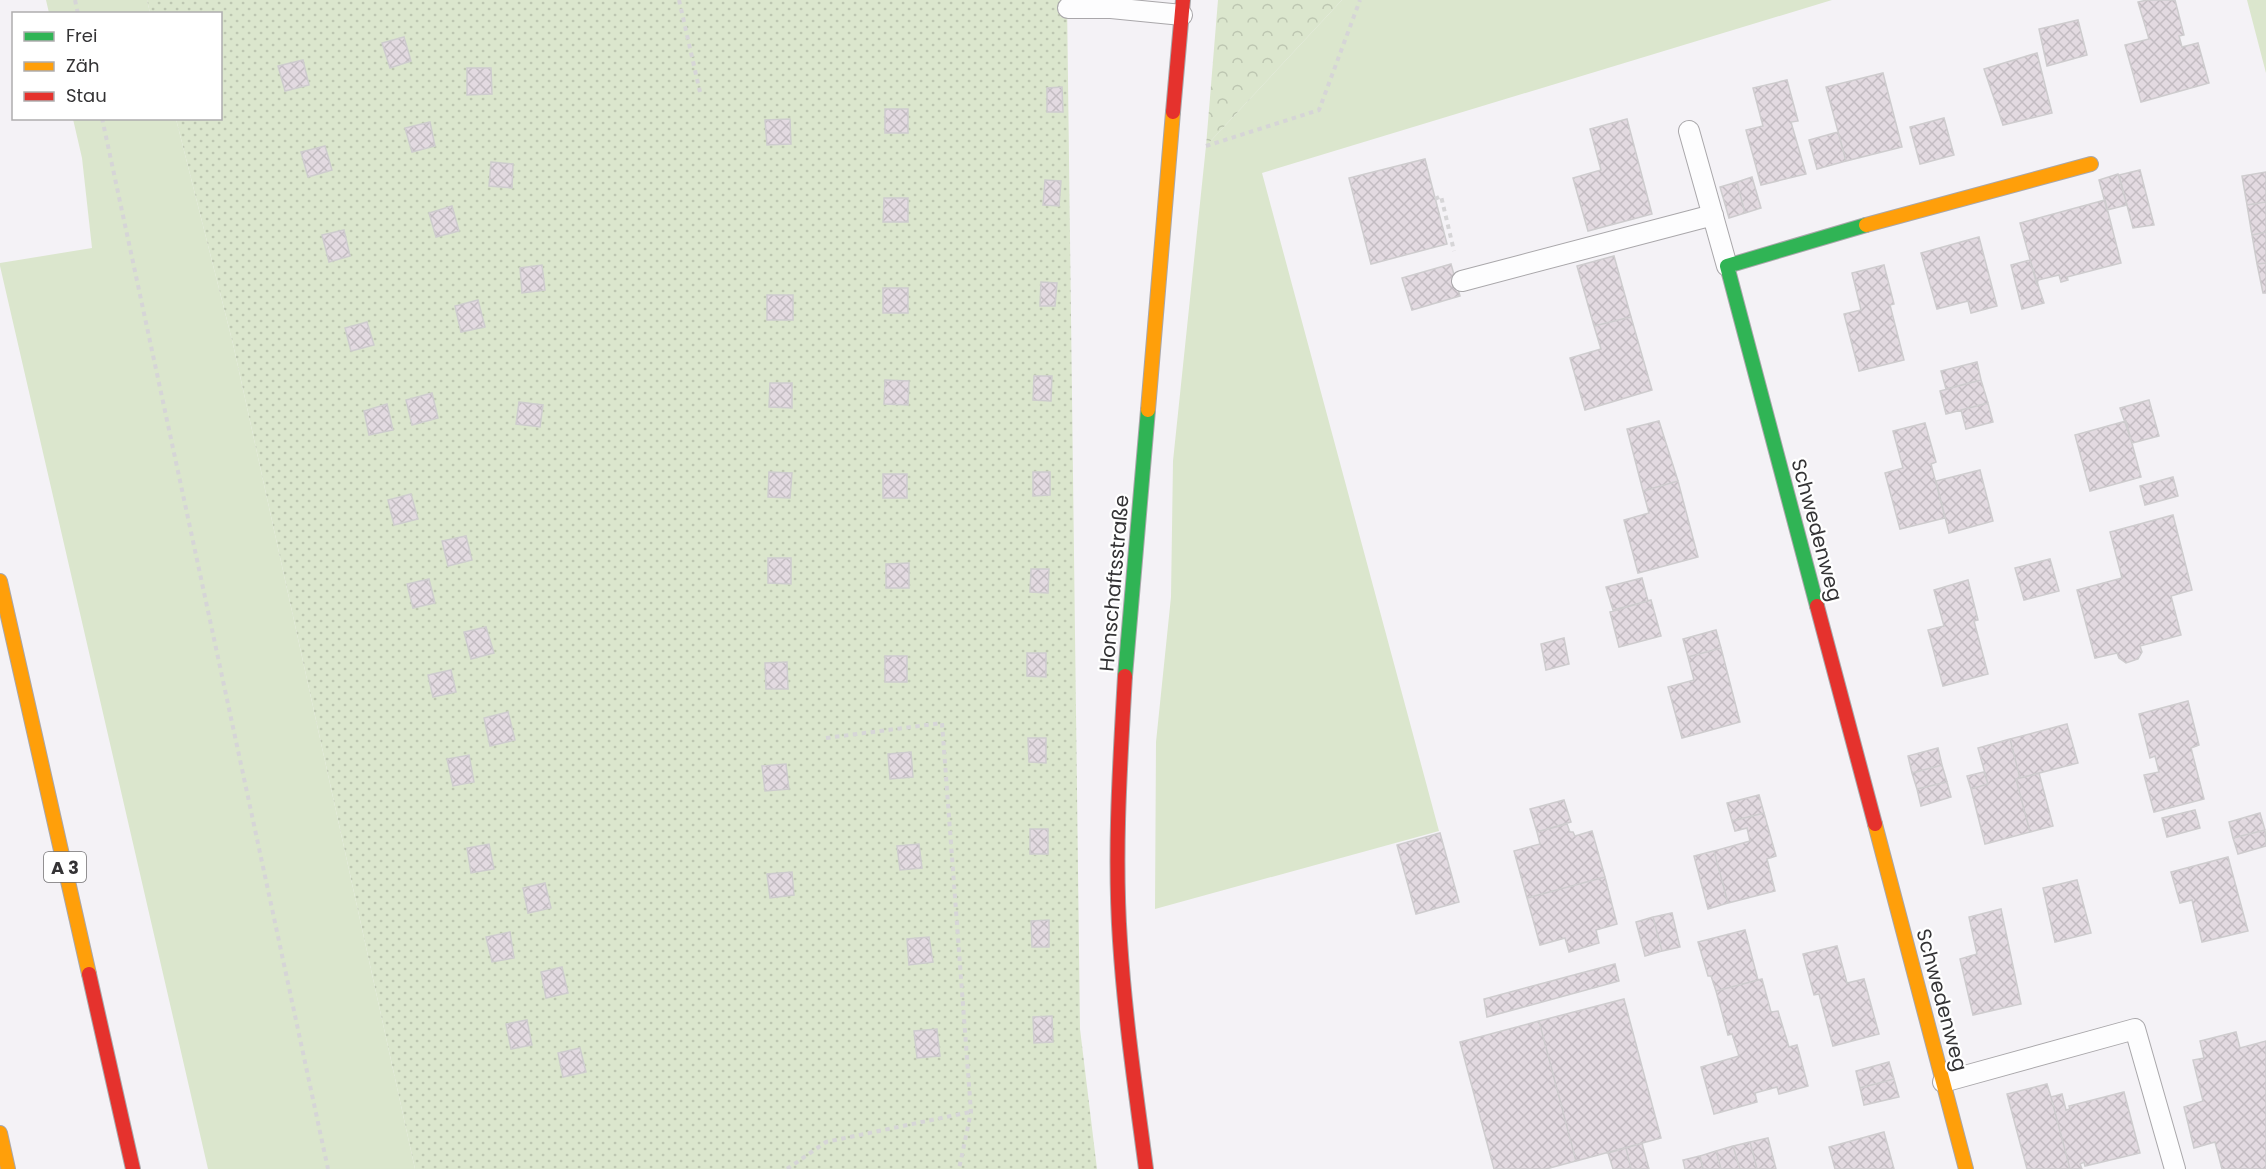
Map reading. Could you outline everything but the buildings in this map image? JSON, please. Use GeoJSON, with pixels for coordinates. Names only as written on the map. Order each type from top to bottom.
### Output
{"type":"FeatureCollection","features":[{"type":"Feature","properties":{"kind":"main road","name":"Honschaftsstraße"},"geometry":{"type":"LineString","coordinates":[[1146,1169],[1122,960],[1118,802],[1125,675],[1182,7]]}},
{"type":"Feature","properties":{"kind":"main road"},"geometry":{"type":"LineString","coordinates":[[1727,266],[1908,212],[2091,164]]}},
{"type":"Feature","properties":{"kind":"main road","name":"Schwedenweg"},"geometry":{"type":"LineString","coordinates":[[1727,266],[1966,1169]]}},
{"type":"Feature","properties":{"kind":"main road","name":"A 3"},"geometry":{"type":"LineString","coordinates":[[0,581],[133,1169]]}},
{"type":"Feature","properties":{"kind":"main road"},"geometry":{"type":"LineString","coordinates":[[0,1133],[8,1169]]}},
{"type":"Feature","properties":{"kind":"lane"},"geometry":{"type":"LineString","coordinates":[[1068,8],[1182,7]]}},
{"type":"Feature","properties":{"kind":"lane"},"geometry":{"type":"LineString","coordinates":[[1689,131],[1727,266]]}},
{"type":"Feature","properties":{"kind":"lane"},"geometry":{"type":"LineString","coordinates":[[1462,281],[1713,215]]}},
{"type":"Feature","properties":{"kind":"lane"},"geometry":{"type":"LineString","coordinates":[[1943,1082],[2135,1029],[2175,1169]]}},
{"type":"Feature","properties":{"kind":"path"},"geometry":{"type":"LineString","coordinates":[[679,0],[700,92]]}},
{"type":"Feature","properties":{"kind":"path"},"geometry":{"type":"LineString","coordinates":[[1206,146],[1320,110],[1359,0]]}},
{"type":"Feature","properties":{"kind":"path"},"geometry":{"type":"LineString","coordinates":[[102,120],[328,1169]]}},
{"type":"Feature","properties":{"kind":"path"},"geometry":{"type":"LineString","coordinates":[[1435,199],[1441,196],[1462,281]]}},
{"type":"Feature","properties":{"kind":"path"},"geometry":{"type":"LineString","coordinates":[[826,738],[942,723],[971,1112],[959,1169]]}},
{"type":"Feature","properties":{"kind":"path"},"geometry":{"type":"LineString","coordinates":[[787,1169],[826,1142],[971,1112]]}},
{"type":"Feature","properties":{"kind":"green space"},"geometry":{"type":"Polygon","coordinates":[[[46,0],[147,0],[150,12],[49,12],[46,0]]]}},
{"type":"Feature","properties":{"kind":"green space"},"geometry":{"type":"Polygon","coordinates":[[[147,0],[1067,0],[1080,1029],[1097,1169],[415,1169],[233,344],[176,120],[222,120],[222,12],[150,12],[147,0]]]}},
{"type":"Feature","properties":{"kind":"green space"},"geometry":{"type":"Polygon","coordinates":[[[1218,0],[1342,0],[1206,146],[1218,0]]]}},
{"type":"Feature","properties":{"kind":"green space"},"geometry":{"type":"Polygon","coordinates":[[[1342,0],[1832,0],[1262,173],[1439,831],[1155,909],[1156,742],[1171,597],[1173,461],[1206,146],[1342,0]]]}},
{"type":"Feature","properties":{"kind":"green space"},"geometry":{"type":"Polygon","coordinates":[[[2247,0],[2266,0],[2266,73],[2247,0]]]}},
{"type":"Feature","properties":{"kind":"green space"},"geometry":{"type":"Polygon","coordinates":[[[73,120],[176,120],[233,344],[415,1169],[208,1169],[0,266],[0,263],[92,248],[82,158],[73,120]]]}},
{"type":"Feature","properties":{"kind":"traffic: fast"},"geometry":{"type":"LineString","coordinates":[[1817,606],[1727,266],[1866,225]]}},
{"type":"Feature","properties":{"kind":"traffic: fast"},"geometry":{"type":"LineString","coordinates":[[1125,676],[1148,410]]}},
{"type":"Feature","properties":{"kind":"traffic: slow"},"geometry":{"type":"LineString","coordinates":[[1148,410],[1173,112]]}},
{"type":"Feature","properties":{"kind":"traffic: slow"},"geometry":{"type":"LineString","coordinates":[[1866,225],[2091,164]]}},
{"type":"Feature","properties":{"kind":"traffic: slow"},"geometry":{"type":"LineString","coordinates":[[0,581],[89,974]]}},
{"type":"Feature","properties":{"kind":"traffic: slow"},"geometry":{"type":"LineString","coordinates":[[1875,824],[1966,1169]]}},
{"type":"Feature","properties":{"kind":"traffic: slow"},"geometry":{"type":"LineString","coordinates":[[0,1133],[8,1169]]}},
{"type":"Feature","properties":{"kind":"traffic: jam"},"geometry":{"type":"LineString","coordinates":[[1173,112],[1183,0]]}},
{"type":"Feature","properties":{"kind":"traffic: jam"},"geometry":{"type":"LineString","coordinates":[[1817,606],[1875,824]]}},
{"type":"Feature","properties":{"kind":"traffic: jam"},"geometry":{"type":"LineString","coordinates":[[1125,676],[1118,808],[1118,908],[1128,1027],[1146,1169]]}},
{"type":"Feature","properties":{"kind":"traffic: jam"},"geometry":{"type":"LineString","coordinates":[[89,974],[133,1169]]}}]}
